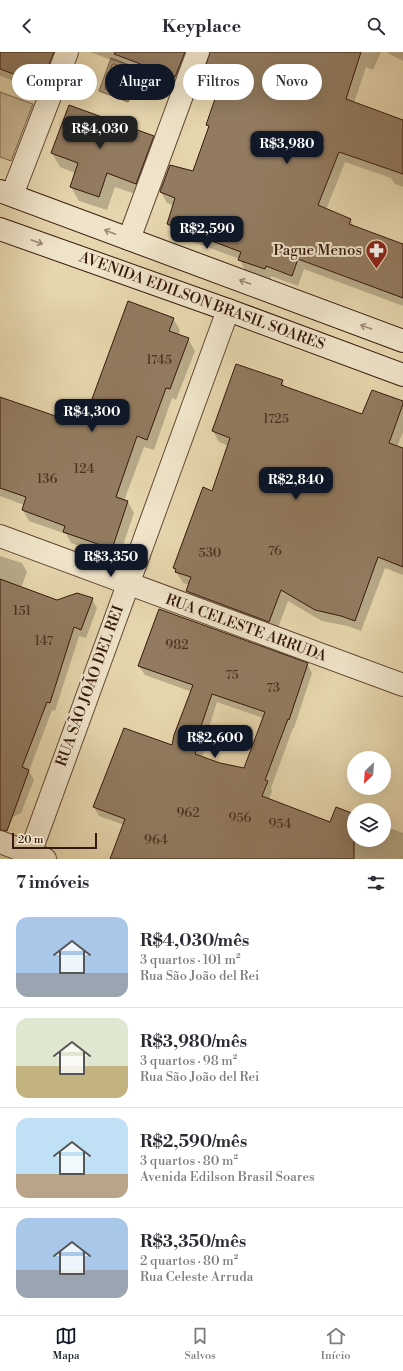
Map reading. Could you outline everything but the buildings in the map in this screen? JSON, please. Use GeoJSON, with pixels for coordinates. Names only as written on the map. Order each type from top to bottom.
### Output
{"type":"FeatureCollection","features":[{"type":"Feature","properties":{"kind":"street"},"geometry":{"type":"LineString","coordinates":[[66,52],[6,193],[403,341]]}},
{"type":"Feature","properties":{"kind":"street"},"geometry":{"type":"LineString","coordinates":[[130,239],[198,52]]}},
{"type":"Feature","properties":{"kind":"street","name":"AVENIDA EDILSON BRASIL SOARES"},"geometry":{"type":"LineString","coordinates":[[0,229],[228,310],[403,375]]}},
{"type":"Feature","properties":{"kind":"street","name":"RUA SÃO JOÃO DEL REI"},"geometry":{"type":"LineString","coordinates":[[34,857],[127,584],[228,310]]}},
{"type":"Feature","properties":{"kind":"street","name":"RUA CELESTE ARRUDA"},"geometry":{"type":"LineString","coordinates":[[0,536],[403,686]]}},
{"type":"Feature","properties":{"kind":"street"},"geometry":{"type":"LineString","coordinates":[[0,842],[34,857]]}},
{"type":"Feature","properties":{"kind":"shaded area"},"geometry":{"type":"Polygon","coordinates":[[[0,92],[12,96],[12,100],[22,100],[33,104],[11,161],[0,157],[0,92]]]}},
{"type":"Feature","properties":{"kind":"water"},"geometry":{"type":"Polygon","coordinates":[[[111,58],[127,64],[109,64],[111,58]]]}},
{"type":"Feature","properties":{"kind":"water"},"geometry":{"type":"Polygon","coordinates":[[[105,74],[105,93],[99,91],[105,74]]]}},
{"type":"Feature","properties":{"kind":"place","name":"Pague Menos"},"geometry":{"type":"Point","coordinates":[377,270]}}]}
